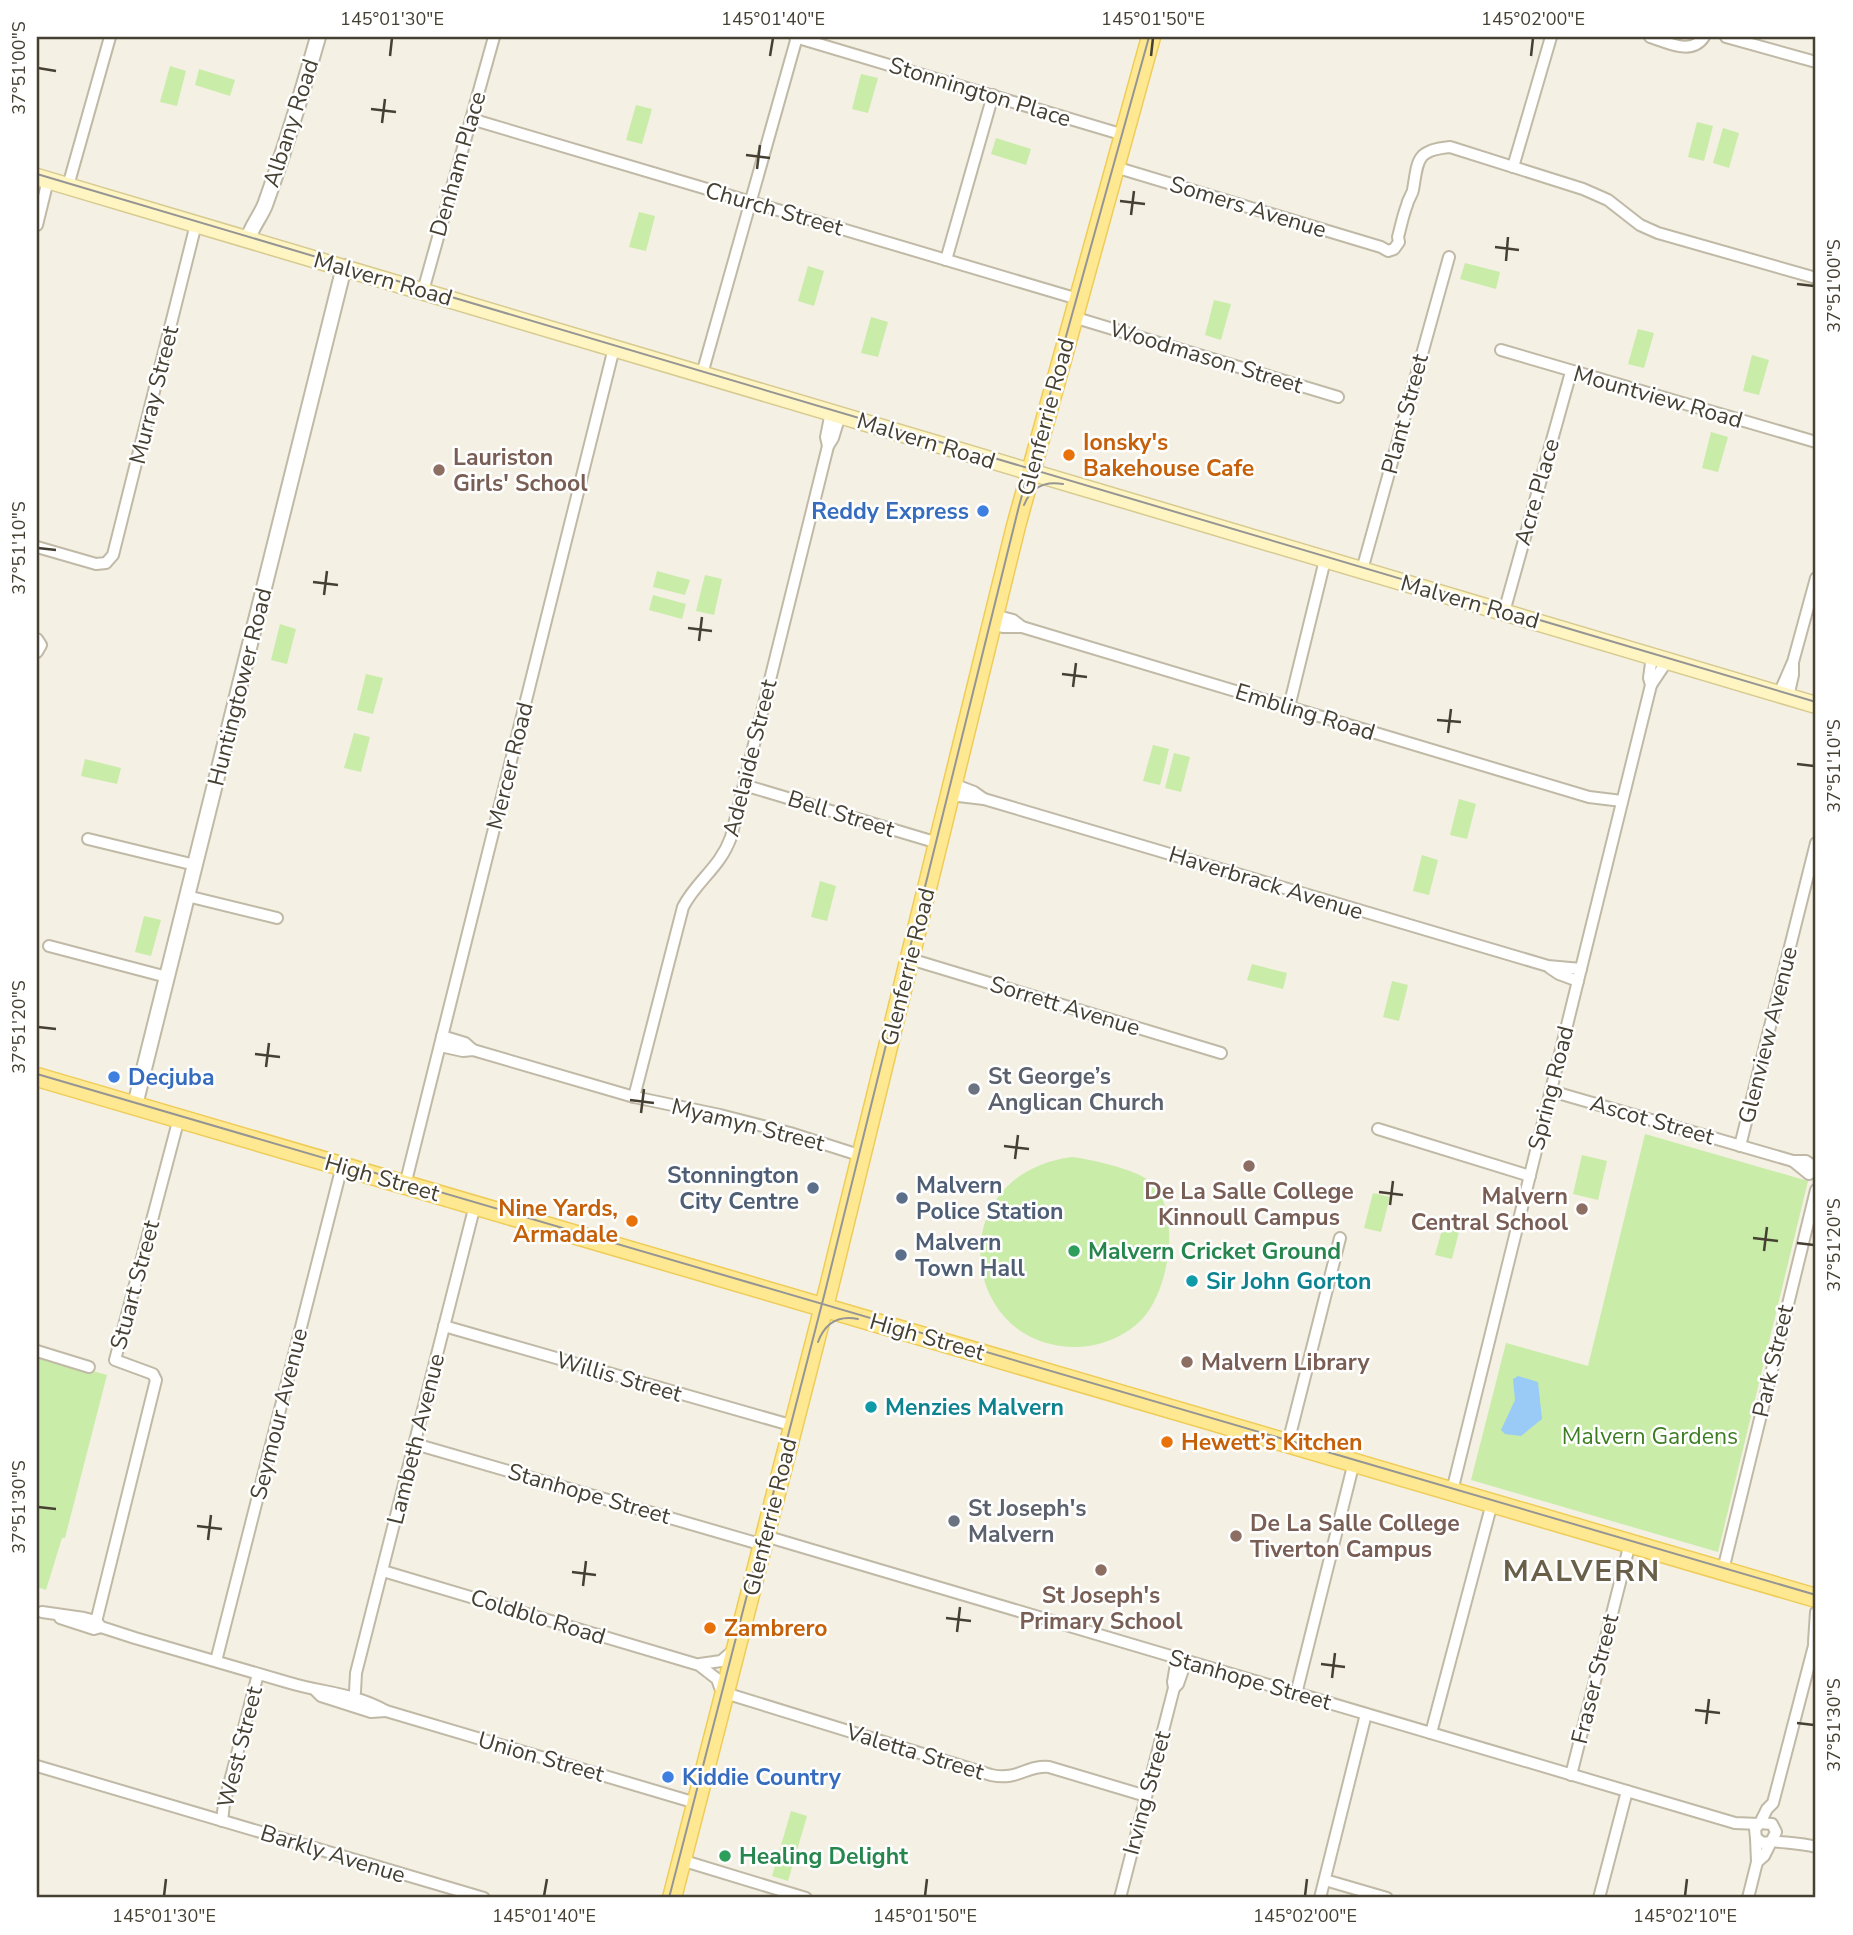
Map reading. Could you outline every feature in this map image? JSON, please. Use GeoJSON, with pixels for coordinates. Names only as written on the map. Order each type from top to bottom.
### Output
{"type":"FeatureCollection","features":[{"type":"Feature","properties":{"kind":"main road","name":"Glenferrie Road"},"geometry":{"type":"LineString","coordinates":[[672,1898],[862,1156],[1030,472],[1151,37]]}},
{"type":"Feature","properties":{"kind":"main road","name":"Malvern Road"},"geometry":{"type":"LineString","coordinates":[[42,178],[1816,705]]}},
{"type":"Feature","properties":{"kind":"main road","name":"High Street"},"geometry":{"type":"LineString","coordinates":[[37,1077],[1816,1598]]}},
{"type":"Feature","properties":{"kind":"street"},"geometry":{"type":"LineString","coordinates":[[68,186],[110,37]]}},
{"type":"Feature","properties":{"kind":"street","name":"Albany Road"},"geometry":{"type":"LineString","coordinates":[[253,241],[264,219],[263,210],[318,37]]}},
{"type":"Feature","properties":{"kind":"street","name":"Denham Place"},"geometry":{"type":"LineString","coordinates":[[422,291],[494,37]]}},
{"type":"Feature","properties":{"kind":"street"},"geometry":{"type":"LineString","coordinates":[[702,374],[796,37]]}},
{"type":"Feature","properties":{"kind":"street","name":"Stonnington Place"},"geometry":{"type":"LineString","coordinates":[[796,37],[1124,135]]}},
{"type":"Feature","properties":{"kind":"street"},"geometry":{"type":"LineString","coordinates":[[1513,167],[1551,37]]}},
{"type":"Feature","properties":{"kind":"street"},"geometry":{"type":"LineString","coordinates":[[1650,37],[1684,47],[1695,46],[1704,37]]}},
{"type":"Feature","properties":{"kind":"street"},"geometry":{"type":"LineString","coordinates":[[1726,37],[1816,62]]}},
{"type":"Feature","properties":{"kind":"street"},"geometry":{"type":"LineString","coordinates":[[946,260],[993,95]]}},
{"type":"Feature","properties":{"kind":"street","name":"Church Street"},"geometry":{"type":"LineString","coordinates":[[471,119],[1078,299]]}},
{"type":"Feature","properties":{"kind":"street","name":"Somers Avenue"},"geometry":{"type":"LineString","coordinates":[[1115,167],[1388,251],[1394,249],[1399,242],[1408,201],[1413,192],[1413,177],[1420,160],[1431,148],[1443,147],[1458,155],[1473,156],[1513,167],[1597,195],[1640,225],[1658,233],[1816,278]]}},
{"type":"Feature","properties":{"kind":"street"},"geometry":{"type":"LineString","coordinates":[[37,225],[42,178]]}},
{"type":"Feature","properties":{"kind":"street","name":"Murray Street"},"geometry":{"type":"LineString","coordinates":[[37,547],[96,565],[106,563],[115,550],[197,224]]}},
{"type":"Feature","properties":{"kind":"street","name":"Plant Street"},"geometry":{"type":"LineString","coordinates":[[1362,570],[1448,257]]}},
{"type":"Feature","properties":{"kind":"street","name":"Huntingtower Road"},"geometry":{"type":"LineString","coordinates":[[135,1105],[344,267]]}},
{"type":"Feature","properties":{"kind":"street","name":"Woodmason Street"},"geometry":{"type":"LineString","coordinates":[[1073,317],[1338,397]]}},
{"type":"Feature","properties":{"kind":"street","name":"Mercer Road"},"geometry":{"type":"LineString","coordinates":[[405,1185],[614,348]]}},
{"type":"Feature","properties":{"kind":"street","name":"Mountview Road"},"geometry":{"type":"LineString","coordinates":[[1501,351],[1816,442]]}},
{"type":"Feature","properties":{"kind":"street","name":"Acre Place"},"geometry":{"type":"LineString","coordinates":[[1504,612],[1571,372]]}},
{"type":"Feature","properties":{"kind":"street","name":"Adelaide Street"},"geometry":{"type":"LineString","coordinates":[[634,1097],[683,907],[725,852],[828,446],[833,438],[836,414]]}},
{"type":"Feature","properties":{"kind":"street"},"geometry":{"type":"LineString","coordinates":[[1289,706],[1325,559]]}},
{"type":"Feature","properties":{"kind":"street"},"geometry":{"type":"LineString","coordinates":[[1783,695],[1793,675],[1793,662],[1816,578]]}},
{"type":"Feature","properties":{"kind":"street","name":"Embling Road"},"geometry":{"type":"LineString","coordinates":[[993,619],[1003,627],[1022,627],[1621,806]]}},
{"type":"Feature","properties":{"kind":"street"},"geometry":{"type":"LineString","coordinates":[[37,639],[41,645],[37,652]]}},
{"type":"Feature","properties":{"kind":"street","name":"Spring Road"},"geometry":{"type":"LineString","coordinates":[[1452,1491],[1659,658]]}},
{"type":"Feature","properties":{"kind":"street","name":"Bell Street"},"geometry":{"type":"LineString","coordinates":[[744,785],[938,843]]}},
{"type":"Feature","properties":{"kind":"street","name":"Haverbrack Avenue"},"geometry":{"type":"LineString","coordinates":[[951,790],[1579,975]]}},
{"type":"Feature","properties":{"kind":"street"},"geometry":{"type":"LineString","coordinates":[[88,839],[195,865]]}},
{"type":"Feature","properties":{"kind":"street","name":"Glenview Avenue"},"geometry":{"type":"LineString","coordinates":[[1740,1146],[1816,842]]}},
{"type":"Feature","properties":{"kind":"street"},"geometry":{"type":"LineString","coordinates":[[187,896],[277,918]]}},
{"type":"Feature","properties":{"kind":"street"},"geometry":{"type":"LineString","coordinates":[[49,946],[167,977]]}},
{"type":"Feature","properties":{"kind":"street","name":"Sorrett Avenue"},"geometry":{"type":"LineString","coordinates":[[910,959],[1221,1053]]}},
{"type":"Feature","properties":{"kind":"street","name":"Myamyn Street"},"geometry":{"type":"LineString","coordinates":[[441,1041],[466,1044],[473,1050],[634,1097],[767,1127],[862,1156]]}},
{"type":"Feature","properties":{"kind":"street","name":"Ascot Street"},"geometry":{"type":"LineString","coordinates":[[1551,1091],[1793,1161],[1814,1171]]}},
{"type":"Feature","properties":{"kind":"street","name":"Stuart Street"},"geometry":{"type":"LineString","coordinates":[[97,1626],[156,1380],[149,1372],[115,1360],[178,1118]]}},
{"type":"Feature","properties":{"kind":"street"},"geometry":{"type":"LineString","coordinates":[[1378,1129],[1530,1176]]}},
{"type":"Feature","properties":{"kind":"street","name":"Seymour Avenue"},"geometry":{"type":"LineString","coordinates":[[216,1661],[342,1166]]}},
{"type":"Feature","properties":{"kind":"street","name":"Park Street"},"geometry":{"type":"LineString","coordinates":[[1723,1570],[1815,1191],[1814,1171]]}},
{"type":"Feature","properties":{"kind":"street","name":"Lambeth Avenue"},"geometry":{"type":"LineString","coordinates":[[349,1700],[475,1205]]}},
{"type":"Feature","properties":{"kind":"street"},"geometry":{"type":"LineString","coordinates":[[1288,1443],[1340,1238]]}},
{"type":"Feature","properties":{"kind":"street","name":"Willis Street"},"geometry":{"type":"LineString","coordinates":[[444,1326],[794,1426]]}},
{"type":"Feature","properties":{"kind":"street"},"geometry":{"type":"LineString","coordinates":[[37,1351],[89,1367]]}},
{"type":"Feature","properties":{"kind":"street","name":"Stanhope Street"},"geometry":{"type":"LineString","coordinates":[[415,1444],[651,1512],[764,1540],[1182,1660],[1735,1823],[1759,1824]]}},
{"type":"Feature","properties":{"kind":"street"},"geometry":{"type":"LineString","coordinates":[[1296,1694],[1354,1462]]}},
{"type":"Feature","properties":{"kind":"street"},"geometry":{"type":"LineString","coordinates":[[1431,1733],[1492,1503]]}},
{"type":"Feature","properties":{"kind":"street","name":"Fraser Street"},"geometry":{"type":"LineString","coordinates":[[1571,1775],[1630,1543]]}},
{"type":"Feature","properties":{"kind":"street","name":"Coldblo Road"},"geometry":{"type":"LineString","coordinates":[[383,1571],[694,1663],[706,1665],[721,1661],[730,1656],[737,1645]]}},
{"type":"Feature","properties":{"kind":"street","name":"Union Street"},"geometry":{"type":"LineString","coordinates":[[40,1611],[315,1690],[321,1696],[349,1700],[696,1802]]}},
{"type":"Feature","properties":{"kind":"street"},"geometry":{"type":"LineString","coordinates":[[1757,1862],[1764,1856],[1773,1835],[1773,1803],[1815,1640],[1816,1612]]}},
{"type":"Feature","properties":{"kind":"street","name":"Irving Street"},"geometry":{"type":"LineString","coordinates":[[1120,1898],[1174,1688],[1172,1682],[1182,1660]]}},
{"type":"Feature","properties":{"kind":"street","name":"Coldblo Road"},"geometry":{"type":"LineString","coordinates":[[694,1663],[705,1668],[717,1679],[723,1698]]}},
{"type":"Feature","properties":{"kind":"street","name":"West Street"},"geometry":{"type":"LineString","coordinates":[[222,1821],[224,1804],[258,1674]]}},
{"type":"Feature","properties":{"kind":"street","name":"Valetta Street"},"geometry":{"type":"LineString","coordinates":[[723,1698],[992,1775],[1012,1777],[1038,1767],[1049,1767],[1146,1796]]}},
{"type":"Feature","properties":{"kind":"street"},"geometry":{"type":"LineString","coordinates":[[1320,1898],[1366,1714]]}},
{"type":"Feature","properties":{"kind":"street","name":"Barkly Avenue"},"geometry":{"type":"LineString","coordinates":[[37,1766],[484,1898]]}},
{"type":"Feature","properties":{"kind":"street"},"geometry":{"type":"LineString","coordinates":[[1599,1898],[1628,1791]]}},
{"type":"Feature","properties":{"kind":"street"},"geometry":{"type":"LineString","coordinates":[[1748,1898],[1757,1862],[1755,1829],[1773,1803]]}},
{"type":"Feature","properties":{"kind":"street"},"geometry":{"type":"LineString","coordinates":[[1759,1824],[1768,1822],[1773,1835]]}},
{"type":"Feature","properties":{"kind":"street","name":"Stanhope Street"},"geometry":{"type":"LineString","coordinates":[[1735,1823],[1756,1837]]}},
{"type":"Feature","properties":{"kind":"street"},"geometry":{"type":"LineString","coordinates":[[1756,1837],[1763,1843],[1773,1835]]}},
{"type":"Feature","properties":{"kind":"street"},"geometry":{"type":"LineString","coordinates":[[1773,1835],[1816,1847]]}},
{"type":"Feature","properties":{"kind":"street"},"geometry":{"type":"LineString","coordinates":[[681,1860],[806,1898]]}},
{"type":"Feature","properties":{"kind":"street"},"geometry":{"type":"LineString","coordinates":[[1325,1880],[1387,1898]]}},
{"type":"Feature","properties":{"kind":"green space"},"geometry":{"type":"Polygon","coordinates":[[[170,66],[186,71],[177,106],[160,102],[170,66]]]}},
{"type":"Feature","properties":{"kind":"green space"},"geometry":{"type":"Polygon","coordinates":[[[199,69],[235,80],[230,96],[195,85],[199,69]]]}},
{"type":"Feature","properties":{"kind":"green space"},"geometry":{"type":"Polygon","coordinates":[[[861,74],[878,78],[868,113],[852,109],[861,74]]]}},
{"type":"Feature","properties":{"kind":"green space"},"geometry":{"type":"Polygon","coordinates":[[[636,105],[652,109],[642,144],[626,140],[636,105]]]}},
{"type":"Feature","properties":{"kind":"green space"},"geometry":{"type":"Polygon","coordinates":[[[1697,122],[1713,126],[1704,161],[1688,157],[1697,122]]]}},
{"type":"Feature","properties":{"kind":"green space"},"geometry":{"type":"Polygon","coordinates":[[[1723,128],[1739,133],[1729,168],[1713,163],[1723,128]]]}},
{"type":"Feature","properties":{"kind":"green space"},"geometry":{"type":"Polygon","coordinates":[[[996,138],[1031,149],[1026,165],[991,154],[996,138]]]}},
{"type":"Feature","properties":{"kind":"green space"},"geometry":{"type":"Polygon","coordinates":[[[639,212],[655,216],[646,251],[629,247],[639,212]]]}},
{"type":"Feature","properties":{"kind":"green space"},"geometry":{"type":"Polygon","coordinates":[[[1465,263],[1500,272],[1496,289],[1460,279],[1465,263]]]}},
{"type":"Feature","properties":{"kind":"green space"},"geometry":{"type":"Polygon","coordinates":[[[808,266],[824,271],[814,306],[798,301],[808,266]]]}},
{"type":"Feature","properties":{"kind":"green space"},"geometry":{"type":"Polygon","coordinates":[[[1214,300],[1231,304],[1221,340],[1205,335],[1214,300]]]}},
{"type":"Feature","properties":{"kind":"green space"},"geometry":{"type":"Polygon","coordinates":[[[871,317],[888,322],[878,357],[861,353],[871,317]]]}},
{"type":"Feature","properties":{"kind":"green space"},"geometry":{"type":"Polygon","coordinates":[[[1638,329],[1654,333],[1644,368],[1628,364],[1638,329]]]}},
{"type":"Feature","properties":{"kind":"green space"},"geometry":{"type":"Polygon","coordinates":[[[1752,355],[1769,360],[1759,395],[1743,391],[1752,355]]]}},
{"type":"Feature","properties":{"kind":"green space"},"geometry":{"type":"Polygon","coordinates":[[[1711,432],[1728,437],[1718,472],[1702,468],[1711,432]]]}},
{"type":"Feature","properties":{"kind":"green space"},"geometry":{"type":"Polygon","coordinates":[[[657,571],[690,580],[685,595],[653,587],[657,571]]]}},
{"type":"Feature","properties":{"kind":"green space"},"geometry":{"type":"Polygon","coordinates":[[[705,575],[722,579],[714,615],[696,611],[705,575]]]}},
{"type":"Feature","properties":{"kind":"green space"},"geometry":{"type":"Polygon","coordinates":[[[653,595],[686,604],[682,619],[649,610],[653,595]]]}},
{"type":"Feature","properties":{"kind":"green space"},"geometry":{"type":"Polygon","coordinates":[[[280,624],[296,629],[287,664],[271,660],[280,624]]]}},
{"type":"Feature","properties":{"kind":"green space"},"geometry":{"type":"Polygon","coordinates":[[[366,674],[383,678],[373,714],[357,710],[366,674]]]}},
{"type":"Feature","properties":{"kind":"green space"},"geometry":{"type":"Polygon","coordinates":[[[354,733],[370,737],[361,772],[344,768],[354,733]]]}},
{"type":"Feature","properties":{"kind":"green space"},"geometry":{"type":"Polygon","coordinates":[[[1153,745],[1169,749],[1160,785],[1143,781],[1153,745]]]}},
{"type":"Feature","properties":{"kind":"green space"},"geometry":{"type":"Polygon","coordinates":[[[1174,753],[1190,757],[1181,792],[1165,788],[1174,753]]]}},
{"type":"Feature","properties":{"kind":"green space"},"geometry":{"type":"Polygon","coordinates":[[[85,759],[121,768],[117,784],[81,776],[85,759]]]}},
{"type":"Feature","properties":{"kind":"green space"},"geometry":{"type":"Polygon","coordinates":[[[1459,799],[1476,804],[1467,839],[1450,835],[1459,799]]]}},
{"type":"Feature","properties":{"kind":"green space"},"geometry":{"type":"Polygon","coordinates":[[[1422,855],[1438,860],[1429,895],[1413,891],[1422,855]]]}},
{"type":"Feature","properties":{"kind":"green space"},"geometry":{"type":"Polygon","coordinates":[[[820,881],[836,886],[827,921],[811,917],[820,881]]]}},
{"type":"Feature","properties":{"kind":"green space"},"geometry":{"type":"Polygon","coordinates":[[[144,916],[161,920],[151,956],[135,952],[144,916]]]}},
{"type":"Feature","properties":{"kind":"green space"},"geometry":{"type":"Polygon","coordinates":[[[1252,964],[1287,973],[1283,989],[1247,980],[1252,964]]]}},
{"type":"Feature","properties":{"kind":"green space"},"geometry":{"type":"Polygon","coordinates":[[[1392,981],[1408,985],[1399,1021],[1383,1017],[1392,981]]]}},
{"type":"Feature","properties":{"kind":"green space","name":"Malvern Gardens"},"geometry":{"type":"Polygon","coordinates":[[[1645,1134],[1808,1181],[1718,1552],[1471,1480],[1506,1343],[1588,1366],[1645,1134]]]}},
{"type":"Feature","properties":{"kind":"green space"},"geometry":{"type":"Polygon","coordinates":[[[1582,1155],[1607,1161],[1598,1200],[1573,1194],[1582,1155]]]}},
{"type":"Feature","properties":{"kind":"green space","name":"Malvern Cricket Ground"},"geometry":{"type":"Polygon","coordinates":[[[1072,1157],[1123,1168],[1148,1180],[1159,1192],[1169,1227],[1169,1247],[1161,1287],[1144,1317],[1130,1330],[1114,1339],[1078,1347],[1038,1340],[1008,1321],[989,1292],[980,1259],[984,1225],[1000,1194],[1029,1170],[1072,1157]]]}},
{"type":"Feature","properties":{"kind":"green space"},"geometry":{"type":"Polygon","coordinates":[[[1373,1193],[1390,1197],[1381,1232],[1364,1228],[1373,1193]]]}},
{"type":"Feature","properties":{"kind":"green space"},"geometry":{"type":"Polygon","coordinates":[[[1445,1219],[1461,1224],[1452,1259],[1435,1255],[1445,1219]]]}},
{"type":"Feature","properties":{"kind":"green space"},"geometry":{"type":"Polygon","coordinates":[[[37,1355],[107,1375],[65,1538],[62,1538],[46,1590],[37,1587],[37,1355]]]}},
{"type":"Feature","properties":{"kind":"green space"},"geometry":{"type":"Polygon","coordinates":[[[791,1811],[807,1816],[788,1881],[772,1876],[791,1811]]]}},
{"type":"Feature","properties":{"kind":"water"},"geometry":{"type":"Polygon","coordinates":[[[1518,1376],[1538,1382],[1542,1419],[1521,1436],[1505,1434],[1501,1430],[1515,1400],[1513,1379],[1518,1376]]]}},
{"type":"Feature","properties":{"kind":"tram line"},"geometry":{"type":"LineString","coordinates":[[669,1898],[825,1292],[1019,506],[1149,37]]}},
{"type":"Feature","properties":{"kind":"tram line"},"geometry":{"type":"LineString","coordinates":[[37,174],[1816,702]]}},
{"type":"Feature","properties":{"kind":"tram line"},"geometry":{"type":"LineString","coordinates":[[1024,505],[1039,487],[1050,483],[1063,484]]}},
{"type":"Feature","properties":{"kind":"tram line"},"geometry":{"type":"LineString","coordinates":[[37,1074],[1816,1595]]}},
{"type":"Feature","properties":{"kind":"tram line"},"geometry":{"type":"LineString","coordinates":[[818,1342],[824,1330],[833,1322],[844,1318],[858,1319]]}},
{"type":"Feature","properties":{"kind":"place","name":"Ionsky's Bakehouse Cafe"},"geometry":{"type":"Point","coordinates":[1069,455]}},
{"type":"Feature","properties":{"kind":"place","name":"Lauriston Girls' School"},"geometry":{"type":"Point","coordinates":[439,470]}},
{"type":"Feature","properties":{"kind":"place","name":"Reddy Express"},"geometry":{"type":"Point","coordinates":[983,511]}},
{"type":"Feature","properties":{"kind":"place","name":"Decjuba"},"geometry":{"type":"Point","coordinates":[114,1077]}},
{"type":"Feature","properties":{"kind":"place","name":"St George’s Anglican Church"},"geometry":{"type":"Point","coordinates":[974,1089]}},
{"type":"Feature","properties":{"kind":"place","name":"De La Salle College Kinnoull Campus"},"geometry":{"type":"Point","coordinates":[1249,1166]}},
{"type":"Feature","properties":{"kind":"place","name":"Stonnington City Centre"},"geometry":{"type":"Point","coordinates":[813,1188]}},
{"type":"Feature","properties":{"kind":"place","name":"Malvern Police Station"},"geometry":{"type":"Point","coordinates":[902,1198]}},
{"type":"Feature","properties":{"kind":"place","name":"Malvern Central School"},"geometry":{"type":"Point","coordinates":[1582,1209]}},
{"type":"Feature","properties":{"kind":"place","name":"Nine Yards, Armadale"},"geometry":{"type":"Point","coordinates":[632,1221]}},
{"type":"Feature","properties":{"kind":"place","name":"Malvern Cricket Ground"},"geometry":{"type":"Point","coordinates":[1074,1251]}},
{"type":"Feature","properties":{"kind":"place","name":"Malvern Town Hall"},"geometry":{"type":"Point","coordinates":[901,1255]}},
{"type":"Feature","properties":{"kind":"place","name":"Sir John Gorton"},"geometry":{"type":"Point","coordinates":[1192,1281]}},
{"type":"Feature","properties":{"kind":"place","name":"Malvern Library"},"geometry":{"type":"Point","coordinates":[1187,1362]}},
{"type":"Feature","properties":{"kind":"place","name":"Menzies Malvern"},"geometry":{"type":"Point","coordinates":[871,1407]}},
{"type":"Feature","properties":{"kind":"place","name":"Hewett’s Kitchen"},"geometry":{"type":"Point","coordinates":[1167,1442]}},
{"type":"Feature","properties":{"kind":"place","name":"St Joseph's Malvern"},"geometry":{"type":"Point","coordinates":[954,1521]}},
{"type":"Feature","properties":{"kind":"place","name":"De La Salle College Tiverton Campus"},"geometry":{"type":"Point","coordinates":[1236,1536]}},
{"type":"Feature","properties":{"kind":"place","name":"St Joseph's Primary School"},"geometry":{"type":"Point","coordinates":[1101,1570]}},
{"type":"Feature","properties":{"kind":"place","name":"Zambrero"},"geometry":{"type":"Point","coordinates":[710,1628]}},
{"type":"Feature","properties":{"kind":"place","name":"Kiddie Country"},"geometry":{"type":"Point","coordinates":[668,1777]}},
{"type":"Feature","properties":{"kind":"place","name":"Healing Delight"},"geometry":{"type":"Point","coordinates":[725,1856]}},
{"type":"Feature","properties":{"kind":"district","name":"MALVERN"},"geometry":{"type":"Point","coordinates":[1582,1571]}}]}
